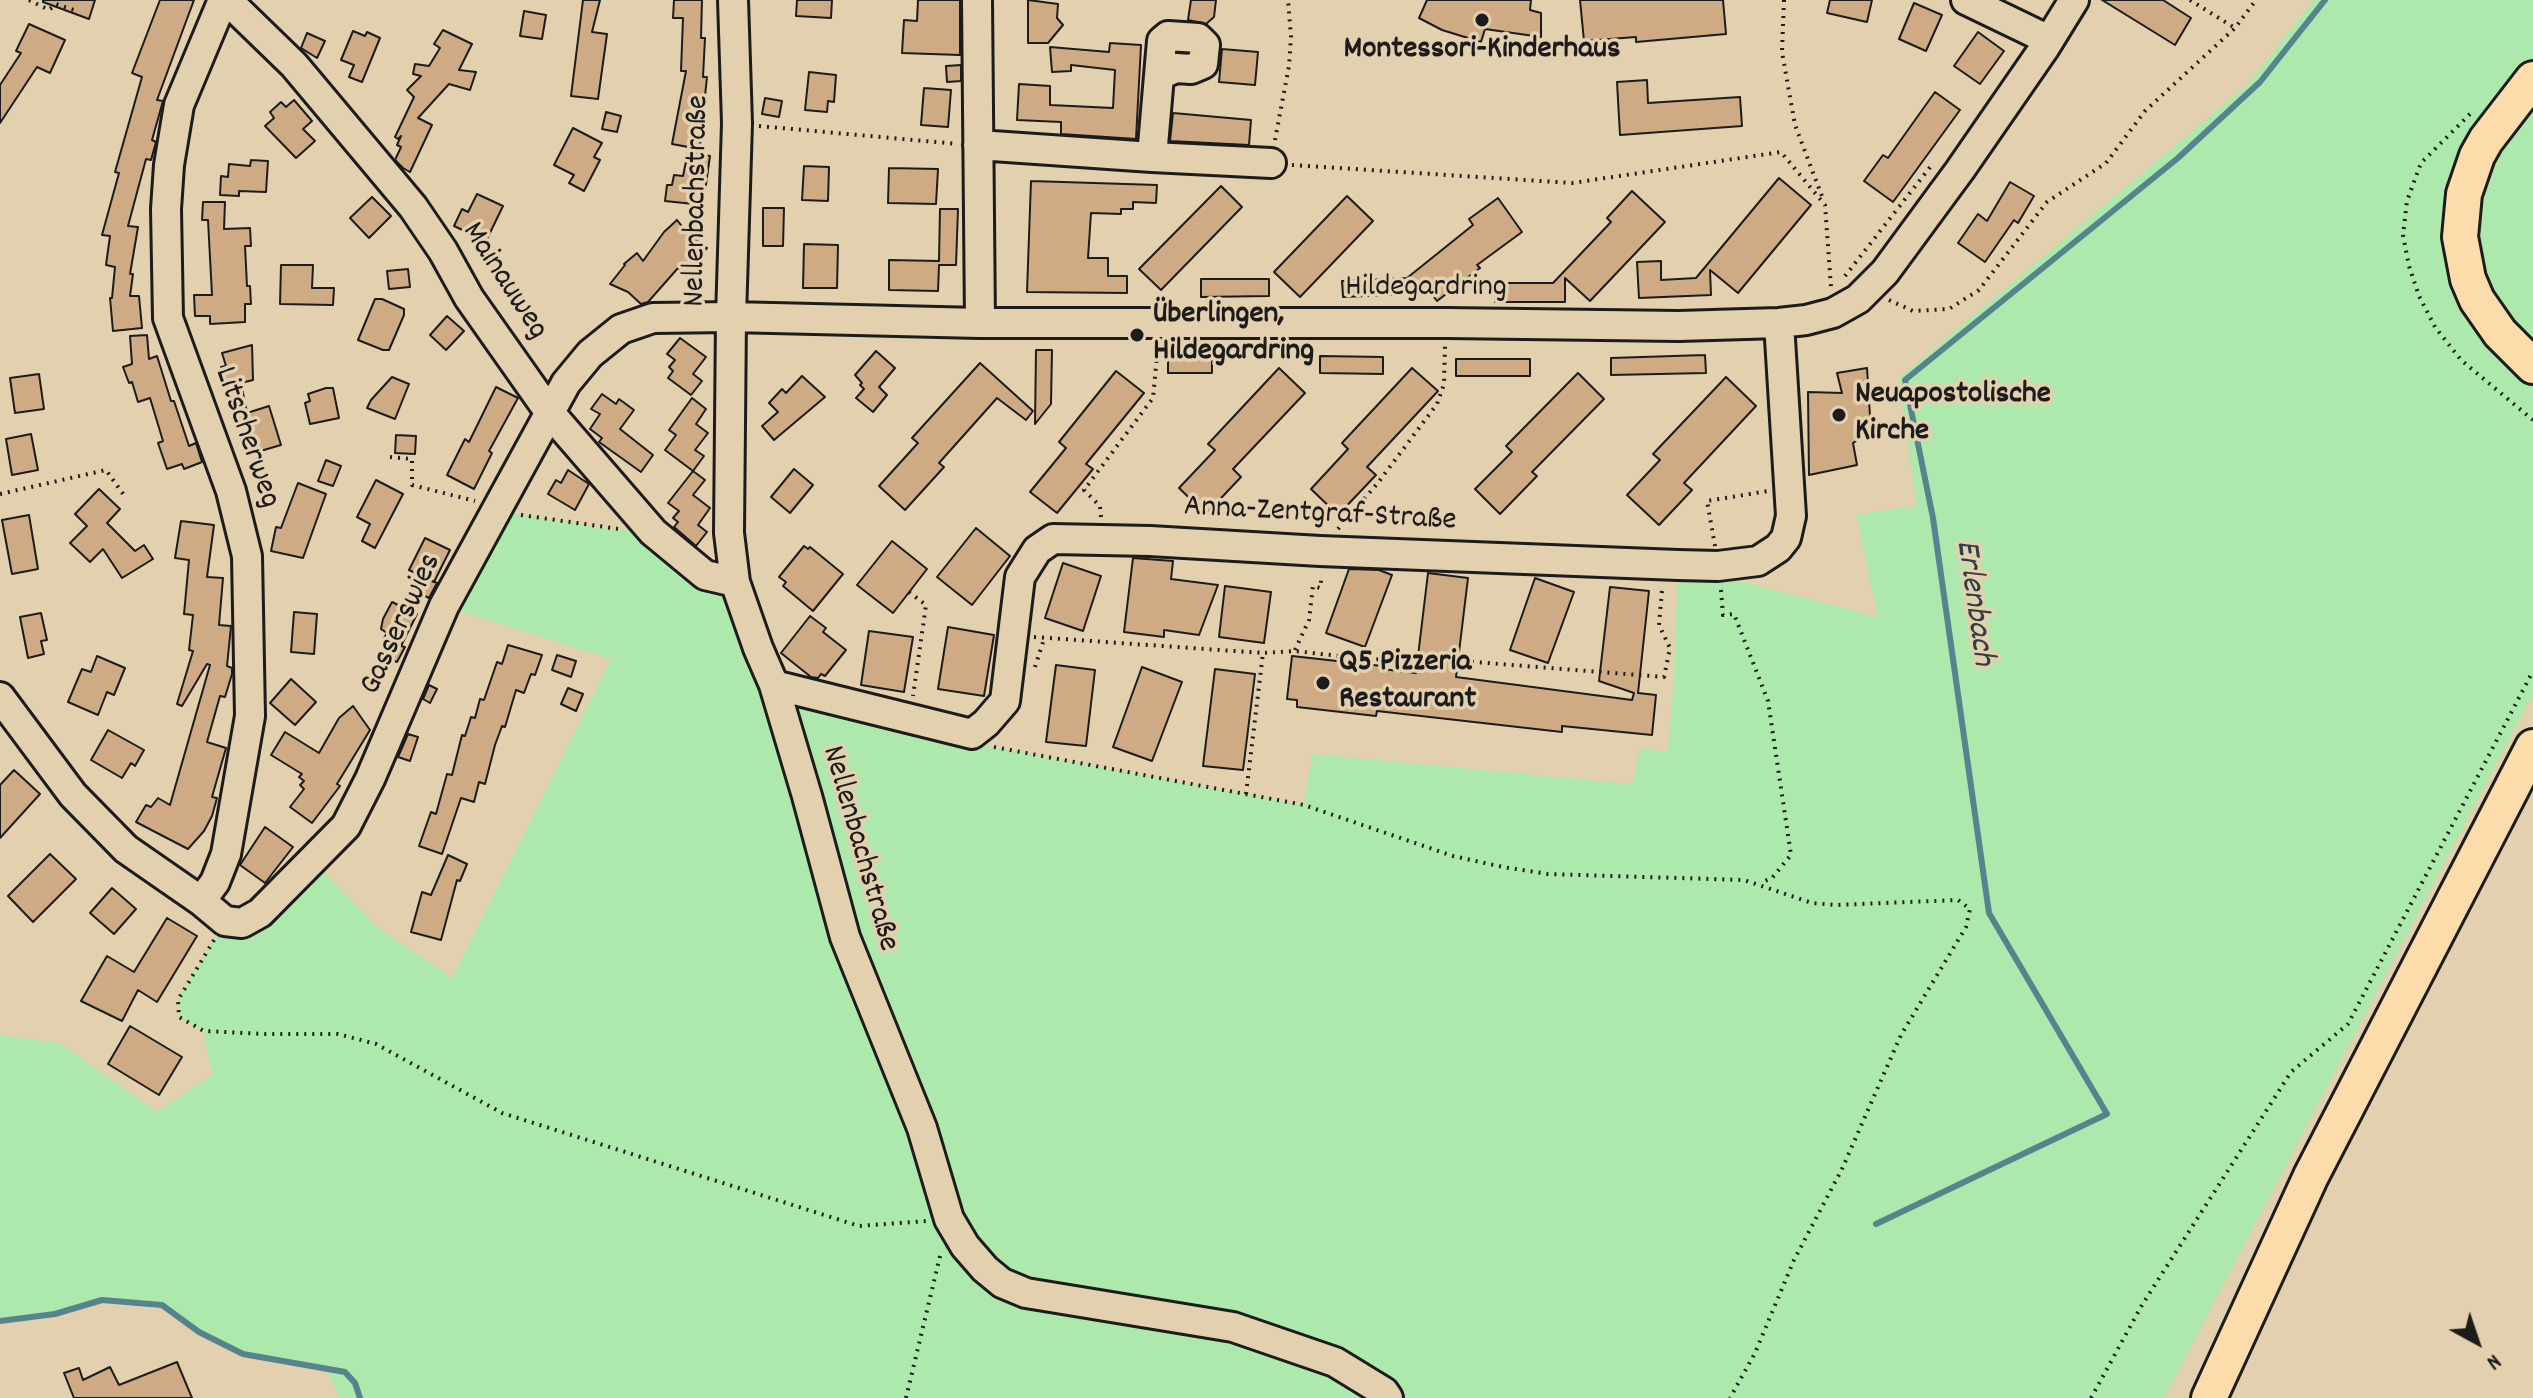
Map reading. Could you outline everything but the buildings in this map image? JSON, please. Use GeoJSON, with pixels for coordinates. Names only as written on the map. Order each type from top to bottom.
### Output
{"type":"FeatureCollection","features":[{"type":"Feature","properties":{"kind":"main road"},"geometry":{"type":"LineString","coordinates":[[2529,360],[2500,333],[2477,300],[2463,259],[2460,227],[2464,194],[2477,156],[2533,79]]}},
{"type":"Feature","properties":{"kind":"main road"},"geometry":{"type":"LineString","coordinates":[[2209,1398],[2311,1176],[2533,747]]}},
{"type":"Feature","properties":{"kind":"street","name":"Mainauweg"},"geometry":{"type":"LineString","coordinates":[[225,0],[294,65],[413,207],[443,251],[469,298],[550,413],[653,532],[705,575],[735,582]]}},
{"type":"Feature","properties":{"kind":"street","name":"Litscherweg"},"geometry":{"type":"LineString","coordinates":[[201,901],[215,882],[226,854],[250,716],[247,556],[231,491],[168,318],[166,209],[169,165],[179,105],[225,0]]}},
{"type":"Feature","properties":{"kind":"street","name":"Nellenbachstraße"},"geometry":{"type":"LineString","coordinates":[[733,0],[737,123],[729,533],[735,582],[774,685],[845,937],[922,1128],[949,1219],[965,1246],[985,1269],[1002,1283],[1026,1293],[1233,1327],[1335,1362],[1384,1392],[1388,1398]]}},
{"type":"Feature","properties":{"kind":"street"},"geometry":{"type":"LineString","coordinates":[[977,0],[980,323]]}},
{"type":"Feature","properties":{"kind":"street"},"geometry":{"type":"LineString","coordinates":[[1966,0],[2049,40]]}},
{"type":"Feature","properties":{"kind":"street","name":"Hildegardring"},"geometry":{"type":"LineString","coordinates":[[621,329],[653,318],[731,317],[980,323],[1679,326],[1806,320],[1833,313],[1858,299],[1885,272],[1960,170],[2074,0]]}},
{"type":"Feature","properties":{"kind":"street"},"geometry":{"type":"LineString","coordinates":[[1152,157],[1160,75]]}},
{"type":"Feature","properties":{"kind":"street"},"geometry":{"type":"LineString","coordinates":[[978,145],[1271,163]]}},
{"type":"Feature","properties":{"kind":"street","name":"Anna-Zentgraf-Straße"},"geometry":{"type":"LineString","coordinates":[[972,734],[1005,701],[1020,577],[1031,557],[1053,539],[1150,541],[1321,561],[1718,566],[1747,564],[1768,557],[1786,538],[1791,516],[1779,323]]}},
{"type":"Feature","properties":{"kind":"street","name":"Gasserswies"},"geometry":{"type":"LineString","coordinates":[[225,921],[242,923],[260,913],[346,826],[370,779],[444,606],[566,383],[590,354],[621,329]]}},
{"type":"Feature","properties":{"kind":"street"},"geometry":{"type":"LineString","coordinates":[[774,685],[972,734]]}},
{"type":"Feature","properties":{"kind":"street"},"geometry":{"type":"LineString","coordinates":[[0,697],[73,795],[126,849],[225,921]]}},
{"type":"Feature","properties":{"kind":"path"},"geometry":{"type":"LineString","coordinates":[[29,0],[49,10],[56,4],[74,10]]}},
{"type":"Feature","properties":{"kind":"path"},"geometry":{"type":"LineString","coordinates":[[1288,0],[1291,37],[1289,66],[1271,163],[1572,183],[1781,152],[1825,205]]}},
{"type":"Feature","properties":{"kind":"path"},"geometry":{"type":"LineString","coordinates":[[1784,0],[1782,52],[1795,125],[1825,205],[1831,288],[1839,284],[1934,162]]}},
{"type":"Feature","properties":{"kind":"path"},"geometry":{"type":"LineString","coordinates":[[2190,0],[2235,28]]}},
{"type":"Feature","properties":{"kind":"path"},"geometry":{"type":"LineString","coordinates":[[1887,299],[1913,311],[1949,309],[1979,290],[2047,202],[2106,163],[2145,111],[2235,28],[2256,0]]}},
{"type":"Feature","properties":{"kind":"path"},"geometry":{"type":"LineString","coordinates":[[737,123],[978,145]]}},
{"type":"Feature","properties":{"kind":"path"},"geometry":{"type":"LineString","coordinates":[[1100,506],[1084,490],[1153,398],[1159,322]]}},
{"type":"Feature","properties":{"kind":"path"},"geometry":{"type":"LineString","coordinates":[[1295,651],[1309,620],[1313,586],[1320,588],[1321,561],[1437,404],[1444,384],[1446,323]]}},
{"type":"Feature","properties":{"kind":"path"},"geometry":{"type":"LineString","coordinates":[[390,457],[412,459],[412,485],[488,504],[498,511],[604,528],[653,532]]}},
{"type":"Feature","properties":{"kind":"path"},"geometry":{"type":"LineString","coordinates":[[0,494],[106,470],[126,498]]}},
{"type":"Feature","properties":{"kind":"path"},"geometry":{"type":"LineString","coordinates":[[1758,884],[1772,878],[1791,855],[1768,701],[1734,614],[1723,615],[1707,501],[1768,491]]}},
{"type":"Feature","properties":{"kind":"path"},"geometry":{"type":"LineString","coordinates":[[1044,639],[1263,653],[1295,651],[1374,660],[1398,656],[1664,677],[1670,648],[1659,625],[1662,590],[1673,579],[1678,565]]}},
{"type":"Feature","properties":{"kind":"path"},"geometry":{"type":"LineString","coordinates":[[909,592],[926,605],[909,720]]}},
{"type":"Feature","properties":{"kind":"path"},"geometry":{"type":"LineString","coordinates":[[1246,794],[1263,653]]}},
{"type":"Feature","properties":{"kind":"path"},"geometry":{"type":"LineString","coordinates":[[2091,1398],[2142,1305],[2291,1072],[2348,1024],[2533,671]]}},
{"type":"Feature","properties":{"kind":"path"},"geometry":{"type":"LineString","coordinates":[[972,734],[993,747],[1304,805],[1453,856],[1503,867],[1548,874],[1744,880],[1812,903],[1836,905],[1958,900],[1970,909],[1966,927],[1901,1035],[1842,1169],[1794,1260],[1755,1353],[1730,1398]]}},
{"type":"Feature","properties":{"kind":"path"},"geometry":{"type":"LineString","coordinates":[[225,921],[178,1000],[179,1017],[204,1031],[338,1034],[363,1040],[376,1044],[502,1113],[859,1226],[949,1219],[906,1398]]}},
{"type":"Feature","properties":{"kind":"green space"},"geometry":{"type":"Polygon","coordinates":[[[2314,0],[2533,0],[2533,694],[2164,1398],[339,1398],[328,1370],[243,1354],[199,1332],[162,1305],[102,1300],[55,1314],[0,1321],[0,1035],[60,1043],[157,1112],[212,1075],[204,1032],[179,1017],[178,1000],[225,921],[313,861],[379,928],[452,978],[611,659],[444,606],[498,511],[604,528],[653,532],[735,582],[774,685],[901,735],[993,747],[1304,805],[1312,754],[1632,784],[1640,748],[1668,752],[1678,565],[1878,617],[1856,514],[1917,506],[1898,379],[2248,84],[2314,0]]]}},
{"type":"Feature","properties":{"kind":"waterway","name":"Erlenbach"},"geometry":{"type":"LineString","coordinates":[[1876,1224],[2107,1114],[1989,913],[1933,518],[1905,380],[2178,158],[2260,82],[2325,0]]}},
{"type":"Feature","properties":{"kind":"waterway"},"geometry":{"type":"LineString","coordinates":[[0,1321],[55,1314],[102,1300],[162,1305],[199,1332],[243,1354],[345,1372],[355,1383],[360,1398]]}},
{"type":"Feature","properties":{"kind":"place","name":"Montessori-Kinderhaus"},"geometry":{"type":"Point","coordinates":[1482,20]}},
{"type":"Feature","properties":{"kind":"place","name":"Überlingen, Hildegardring"},"geometry":{"type":"Point","coordinates":[1137,335]}},
{"type":"Feature","properties":{"kind":"place","name":"Neuapostolische Kirche"},"geometry":{"type":"Point","coordinates":[1839,415]}},
{"type":"Feature","properties":{"kind":"place","name":"Q5 Pizzeria Restaurant"},"geometry":{"type":"Point","coordinates":[1323,683]}}]}
